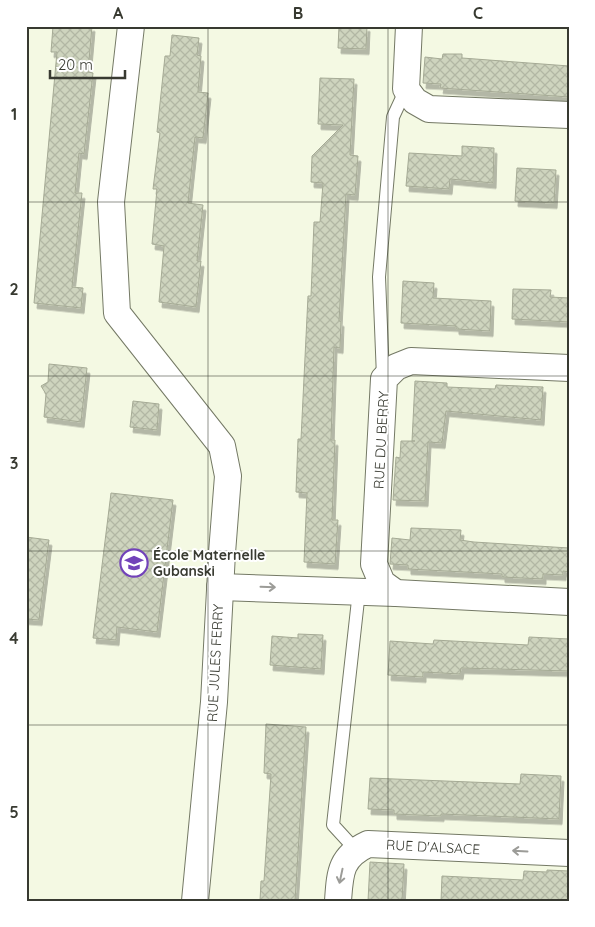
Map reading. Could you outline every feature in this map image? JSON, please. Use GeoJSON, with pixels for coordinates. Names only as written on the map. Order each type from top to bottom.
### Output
{"type":"FeatureCollection","features":[{"type":"Feature","properties":{"kind":"street","name":"RUE JULES FERRY"},"geometry":{"type":"LineString","coordinates":[[131,26],[111,202],[117,313],[222,446],[228,476],[214,702],[195,901]]}},
{"type":"Feature","properties":{"kind":"street"},"geometry":{"type":"LineString","coordinates":[[409,26],[406,89],[416,101],[429,109],[569,115]]}},
{"type":"Feature","properties":{"kind":"street","name":"RUE DU BERRY"},"geometry":{"type":"LineString","coordinates":[[396,593],[382,583],[374,564],[384,379],[396,367],[411,361],[569,368]]}},
{"type":"Feature","properties":{"kind":"street"},"geometry":{"type":"LineString","coordinates":[[220,587],[359,591],[569,602]]}},
{"type":"Feature","properties":{"kind":"street","name":"RUE D'ALSACE"},"geometry":{"type":"LineString","coordinates":[[355,850],[368,844],[569,853]]}},
{"type":"Feature","properties":{"kind":"street"},"geometry":{"type":"LineString","coordinates":[[338,901],[340,876],[345,861],[355,850]]}},
{"type":"Feature","properties":{"kind":"lane"},"geometry":{"type":"LineString","coordinates":[[384,379],[379,277],[393,118],[406,89]]}},
{"type":"Feature","properties":{"kind":"lane"},"geometry":{"type":"LineString","coordinates":[[355,850],[333,825],[359,591]]}},
{"type":"Feature","properties":{"kind":"building"},"geometry":{"type":"Polygon","coordinates":[[[53,26],[92,26],[88,72],[93,73],[84,154],[79,153],[75,193],[82,193],[72,287],[83,288],[81,308],[34,303],[57,52],[51,52],[53,26]]]}},
{"type":"Feature","properties":{"kind":"building"},"geometry":{"type":"Polygon","coordinates":[[[339,26],[367,26],[366,49],[338,48],[339,26]]]}},
{"type":"Feature","properties":{"kind":"building"},"geometry":{"type":"Polygon","coordinates":[[[172,35],[199,38],[197,55],[201,56],[198,92],[208,93],[203,138],[195,137],[188,203],[203,205],[197,261],[201,261],[196,307],[159,302],[164,246],[152,244],[157,189],[153,189],[160,133],[157,132],[165,56],[170,56],[172,35]]]}},
{"type":"Feature","properties":{"kind":"building"},"geometry":{"type":"Polygon","coordinates":[[[443,54],[462,54],[462,58],[569,66],[569,97],[440,88],[441,84],[423,83],[425,57],[442,59],[443,54]]]}},
{"type":"Feature","properties":{"kind":"building"},"geometry":{"type":"Polygon","coordinates":[[[320,78],[354,79],[350,155],[358,156],[355,195],[346,194],[339,321],[341,321],[340,348],[334,347],[331,440],[335,440],[332,520],[338,520],[335,564],[304,562],[307,493],[296,492],[298,439],[301,439],[308,296],[311,296],[314,222],[320,222],[323,183],[311,182],[312,156],[343,125],[318,124],[320,78]]]}},
{"type":"Feature","properties":{"kind":"building"},"geometry":{"type":"Polygon","coordinates":[[[462,146],[494,148],[493,183],[450,179],[449,189],[406,186],[409,153],[462,156],[462,146]]]}},
{"type":"Feature","properties":{"kind":"building"},"geometry":{"type":"Polygon","coordinates":[[[517,168],[556,170],[554,203],[515,201],[517,168]]]}},
{"type":"Feature","properties":{"kind":"building"},"geometry":{"type":"Polygon","coordinates":[[[403,281],[434,283],[433,298],[491,301],[490,331],[456,329],[456,326],[401,323],[403,281]]]}},
{"type":"Feature","properties":{"kind":"building"},"geometry":{"type":"Polygon","coordinates":[[[513,289],[551,290],[550,297],[569,298],[569,322],[512,319],[513,289]]]}},
{"type":"Feature","properties":{"kind":"building"},"geometry":{"type":"Polygon","coordinates":[[[49,364],[87,368],[81,422],[44,417],[46,394],[41,386],[48,382],[49,364]]]}},
{"type":"Feature","properties":{"kind":"building"},"geometry":{"type":"Polygon","coordinates":[[[415,381],[447,383],[447,387],[495,389],[496,385],[543,387],[541,420],[446,411],[442,443],[428,442],[425,501],[393,500],[396,457],[400,458],[401,441],[412,441],[415,381]]]}},
{"type":"Feature","properties":{"kind":"building"},"geometry":{"type":"Polygon","coordinates":[[[133,401],[159,404],[157,430],[130,427],[133,401]]]}},
{"type":"Feature","properties":{"kind":"building","name":"École Maternelle Gubanski"},"geometry":{"type":"Polygon","coordinates":[[[111,493],[173,500],[157,632],[117,627],[116,640],[93,638],[111,493]]]}},
{"type":"Feature","properties":{"kind":"building"},"geometry":{"type":"Polygon","coordinates":[[[411,528],[461,530],[460,540],[474,542],[569,548],[569,572],[563,571],[563,575],[543,574],[543,579],[502,577],[502,574],[408,569],[408,565],[390,564],[392,538],[410,540],[411,528]]]}},
{"type":"Feature","properties":{"kind":"building"},"geometry":{"type":"Polygon","coordinates":[[[26,537],[49,540],[39,620],[26,619],[26,537]]]}},
{"type":"Feature","properties":{"kind":"building"},"geometry":{"type":"Polygon","coordinates":[[[298,634],[323,635],[321,669],[270,665],[272,636],[298,638],[298,634]]]}},
{"type":"Feature","properties":{"kind":"building"},"geometry":{"type":"Polygon","coordinates":[[[529,637],[569,639],[569,671],[461,668],[460,674],[423,672],[423,677],[388,675],[390,641],[433,644],[434,640],[528,645],[529,637]]]}},
{"type":"Feature","properties":{"kind":"building"},"geometry":{"type":"Polygon","coordinates":[[[266,724],[306,727],[295,901],[260,901],[261,881],[264,881],[271,774],[264,773],[266,724]]]}},
{"type":"Feature","properties":{"kind":"building"},"geometry":{"type":"Polygon","coordinates":[[[521,774],[561,776],[559,819],[394,814],[394,810],[368,809],[370,778],[520,784],[521,774]]]}},
{"type":"Feature","properties":{"kind":"building"},"geometry":{"type":"Polygon","coordinates":[[[370,862],[404,864],[402,901],[368,901],[370,862]]]}},
{"type":"Feature","properties":{"kind":"building"},"geometry":{"type":"Polygon","coordinates":[[[547,870],[569,871],[569,901],[441,901],[442,876],[523,880],[524,871],[547,872],[547,870]]]}},
{"type":"Feature","properties":{"kind":"place","name":"École Maternelle Gubanski"},"geometry":{"type":"Point","coordinates":[134,563]}}]}
